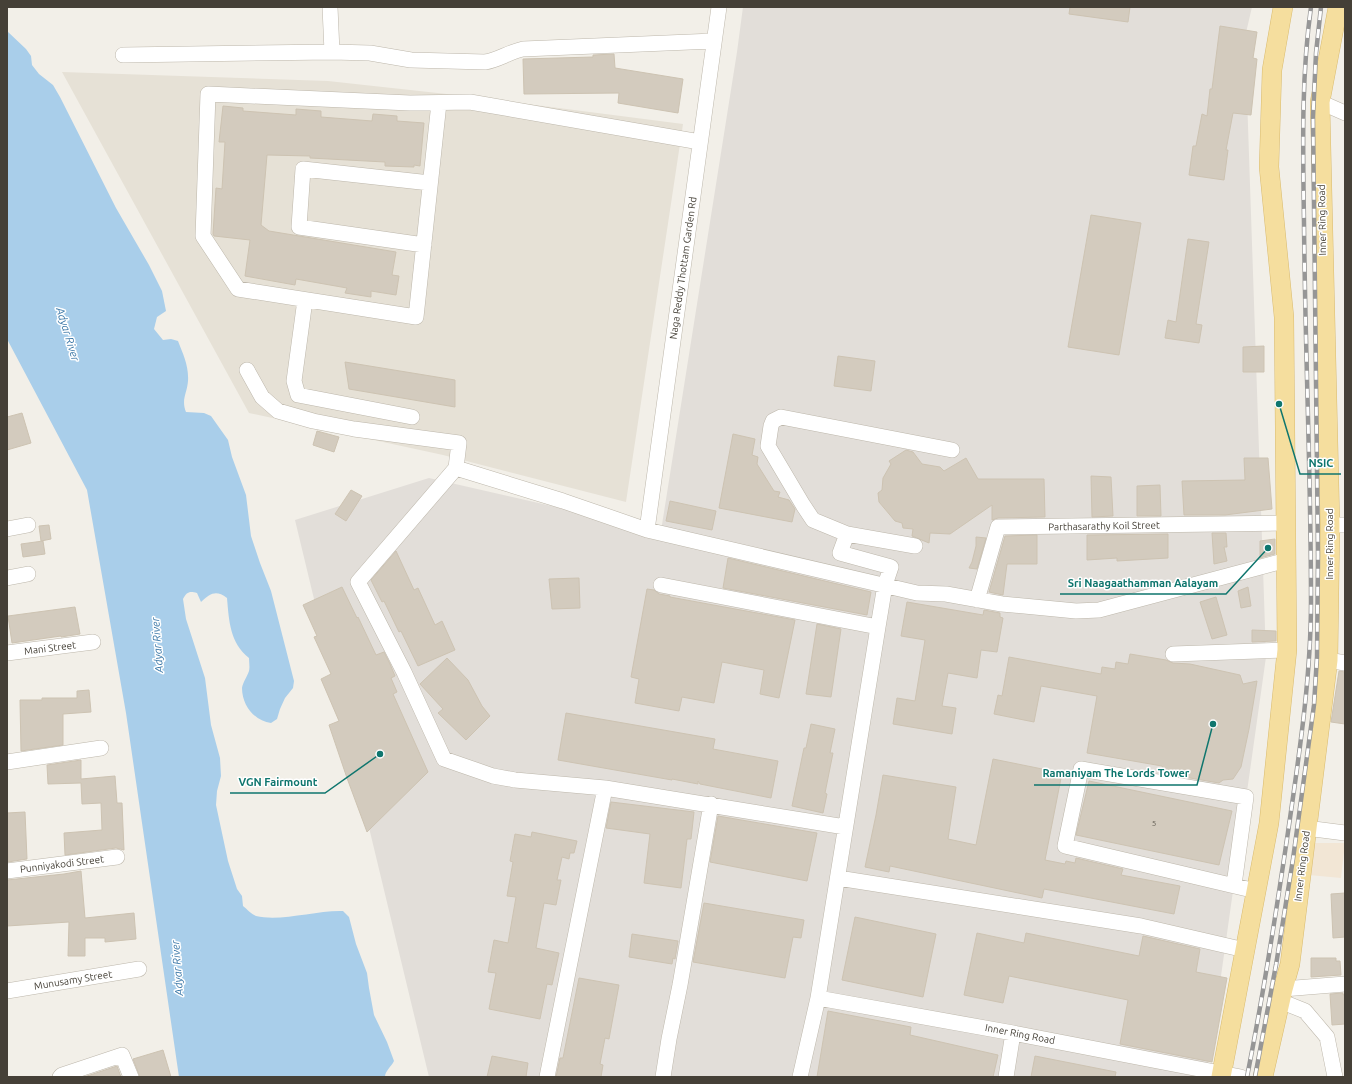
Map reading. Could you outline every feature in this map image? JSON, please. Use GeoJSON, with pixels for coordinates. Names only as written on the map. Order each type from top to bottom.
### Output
{"type":"FeatureCollection","features":[{"type":"Feature","properties":{"kind":"main road"},"geometry":{"type":"LineString","coordinates":[[1221,1075],[1269,823],[1287,650],[1284,317],[1269,167],[1272,70],[1283,7]]}},
{"type":"Feature","properties":{"kind":"main road","name":"Inner Ring Road"},"geometry":{"type":"LineString","coordinates":[[1263,1077],[1290,964],[1306,828],[1336,662],[1338,525],[1320,102],[1338,7]]}},
{"type":"Feature","properties":{"kind":"street"},"geometry":{"type":"LineString","coordinates":[[330,7],[332,52]]}},
{"type":"Feature","properties":{"kind":"street","name":"Naga Reddy Thottam Garden Rd"},"geometry":{"type":"LineString","coordinates":[[647,530],[719,7]]}},
{"type":"Feature","properties":{"kind":"street"},"geometry":{"type":"LineString","coordinates":[[123,55],[332,52],[370,53],[411,60],[485,62],[492,61],[511,52],[523,49],[714,41]]}},
{"type":"Feature","properties":{"kind":"street"},"geometry":{"type":"LineString","coordinates":[[439,103],[416,317],[238,289],[203,236],[208,94],[402,103],[470,102],[700,142]]}},
{"type":"Feature","properties":{"kind":"street"},"geometry":{"type":"LineString","coordinates":[[1320,102],[1345,114]]}},
{"type":"Feature","properties":{"kind":"street"},"geometry":{"type":"LineString","coordinates":[[424,244],[299,227],[303,169],[430,183]]}},
{"type":"Feature","properties":{"kind":"street"},"geometry":{"type":"LineString","coordinates":[[305,300],[294,381],[298,395],[412,417]]}},
{"type":"Feature","properties":{"kind":"street"},"geometry":{"type":"LineString","coordinates":[[247,370],[262,397],[278,411],[313,421],[459,443],[456,468],[358,582],[404,672],[444,759],[493,776],[515,780],[605,788],[711,804],[845,827]]}},
{"type":"Feature","properties":{"kind":"street"},"geometry":{"type":"LineString","coordinates":[[915,546],[847,534],[813,520],[768,446],[771,426],[773,421],[781,417],[952,450]]}},
{"type":"Feature","properties":{"kind":"street"},"geometry":{"type":"LineString","coordinates":[[456,468],[563,501],[647,530],[917,593],[946,594],[1002,604],[1076,611],[1099,610],[1287,560]]}},
{"type":"Feature","properties":{"kind":"street","name":"Parthasarathy Koil Street"},"geometry":{"type":"LineString","coordinates":[[978,600],[998,527],[1286,523]]}},
{"type":"Feature","properties":{"kind":"street"},"geometry":{"type":"LineString","coordinates":[[7,528],[28,524]]}},
{"type":"Feature","properties":{"kind":"street"},"geometry":{"type":"LineString","coordinates":[[800,1077],[818,998],[885,585],[891,567],[840,553],[847,534]]}},
{"type":"Feature","properties":{"kind":"street"},"geometry":{"type":"LineString","coordinates":[[7,578],[28,574]]}},
{"type":"Feature","properties":{"kind":"street"},"geometry":{"type":"LineString","coordinates":[[661,584],[878,627]]}},
{"type":"Feature","properties":{"kind":"street","name":"Mani Street"},"geometry":{"type":"LineString","coordinates":[[7,653],[93,642]]}},
{"type":"Feature","properties":{"kind":"street"},"geometry":{"type":"LineString","coordinates":[[1173,654],[1287,650]]}},
{"type":"Feature","properties":{"kind":"street"},"geometry":{"type":"LineString","coordinates":[[7,762],[102,748]]}},
{"type":"Feature","properties":{"kind":"street"},"geometry":{"type":"LineString","coordinates":[[1234,885],[1246,797],[1081,768],[1065,846],[1256,891]]}},
{"type":"Feature","properties":{"kind":"street"},"geometry":{"type":"LineString","coordinates":[[547,1077],[605,788]]}},
{"type":"Feature","properties":{"kind":"street"},"geometry":{"type":"LineString","coordinates":[[663,1077],[711,804]]}},
{"type":"Feature","properties":{"kind":"street"},"geometry":{"type":"LineString","coordinates":[[1306,828],[1345,833]]}},
{"type":"Feature","properties":{"kind":"street","name":"Punniyakodi Street"},"geometry":{"type":"LineString","coordinates":[[7,872],[117,857]]}},
{"type":"Feature","properties":{"kind":"street"},"geometry":{"type":"LineString","coordinates":[[838,878],[1141,926],[1245,950]]}},
{"type":"Feature","properties":{"kind":"street","name":"Munusamy Street"},"geometry":{"type":"LineString","coordinates":[[7,991],[139,969]]}},
{"type":"Feature","properties":{"kind":"street"},"geometry":{"type":"LineString","coordinates":[[1282,995],[1345,984]]}},
{"type":"Feature","properties":{"kind":"street"},"geometry":{"type":"LineString","coordinates":[[1282,995],[1305,1011],[1327,1037],[1335,1077]]}},
{"type":"Feature","properties":{"kind":"street","name":"Inner Ring Road"},"geometry":{"type":"LineString","coordinates":[[818,998],[1013,1032],[1221,1075],[1241,1077]]}},
{"type":"Feature","properties":{"kind":"street"},"geometry":{"type":"LineString","coordinates":[[1006,1077],[1013,1032]]}},
{"type":"Feature","properties":{"kind":"street"},"geometry":{"type":"LineString","coordinates":[[60,1077],[122,1054],[131,1077]]}},
{"type":"Feature","properties":{"kind":"shaded area"},"geometry":{"type":"Polygon","coordinates":[[[743,7],[1252,7],[1245,37],[1266,657],[1210,1054],[1205,1077],[429,1077],[295,520],[429,478],[661,531],[743,7]]]}},
{"type":"Feature","properties":{"kind":"shaded area"},"geometry":{"type":"Polygon","coordinates":[[[62,72],[328,81],[474,97],[683,124],[626,502],[443,455],[249,413],[62,72]]]}},
{"type":"Feature","properties":{"kind":"shaded area"},"geometry":{"type":"Polygon","coordinates":[[[1313,843],[1345,843],[1341,878],[1309,875],[1313,843]]]}},
{"type":"Feature","properties":{"kind":"water","name":"Adyar River"},"geometry":{"type":"Polygon","coordinates":[[[7,31],[26,49],[31,56],[32,65],[39,74],[53,85],[116,208],[149,265],[162,291],[166,311],[157,317],[154,329],[163,340],[171,339],[178,341],[187,365],[188,381],[184,404],[186,412],[204,413],[211,416],[228,440],[232,457],[246,495],[251,536],[271,591],[294,681],[293,688],[285,698],[277,719],[271,723],[265,722],[250,712],[244,701],[242,688],[249,671],[249,658],[238,646],[234,638],[230,623],[227,598],[217,593],[208,596],[201,602],[197,593],[192,592],[187,593],[183,599],[186,619],[205,678],[211,725],[220,758],[221,776],[217,791],[216,805],[228,861],[237,889],[242,896],[243,906],[256,916],[276,918],[343,911],[349,917],[356,944],[367,973],[374,1015],[394,1061],[385,1077],[179,1077],[126,713],[87,490],[7,339],[7,31]]]}},
{"type":"Feature","properties":{"kind":"building"},"geometry":{"type":"Polygon","coordinates":[[[1070,7],[1130,7],[1128,22],[1069,14],[1070,7]]]}},
{"type":"Feature","properties":{"kind":"building"},"geometry":{"type":"Polygon","coordinates":[[[1220,26],[1257,32],[1253,58],[1257,59],[1251,115],[1233,113],[1226,150],[1228,150],[1224,180],[1189,175],[1193,146],[1196,146],[1202,114],[1207,116],[1220,26]]]}},
{"type":"Feature","properties":{"kind":"building"},"geometry":{"type":"Polygon","coordinates":[[[614,54],[615,68],[683,79],[678,113],[618,103],[619,93],[524,94],[523,59],[593,57],[593,55],[614,54]]]}},
{"type":"Feature","properties":{"kind":"building"},"geometry":{"type":"Polygon","coordinates":[[[223,106],[243,108],[243,111],[296,115],[296,109],[321,111],[321,117],[372,121],[373,114],[397,116],[397,121],[424,123],[420,166],[385,166],[385,162],[310,158],[310,156],[267,155],[261,225],[269,231],[396,252],[392,275],[399,276],[396,295],[371,291],[371,297],[345,293],[347,288],[296,279],[295,285],[245,276],[250,240],[214,236],[213,234],[216,188],[222,189],[225,142],[219,142],[223,106]]]}},
{"type":"Feature","properties":{"kind":"building"},"geometry":{"type":"Polygon","coordinates":[[[1091,215],[1141,223],[1119,355],[1068,347],[1091,215]]]}},
{"type":"Feature","properties":{"kind":"building"},"geometry":{"type":"Polygon","coordinates":[[[1188,239],[1209,242],[1196,324],[1202,325],[1199,343],[1165,338],[1168,320],[1176,322],[1188,239]]]}},
{"type":"Feature","properties":{"kind":"building"},"geometry":{"type":"Polygon","coordinates":[[[1264,346],[1264,372],[1243,372],[1243,347],[1264,346]]]}},
{"type":"Feature","properties":{"kind":"building"},"geometry":{"type":"Polygon","coordinates":[[[838,356],[875,361],[871,391],[834,386],[838,356]]]}},
{"type":"Feature","properties":{"kind":"building"},"geometry":{"type":"Polygon","coordinates":[[[345,362],[455,380],[455,407],[349,389],[345,362]]]}},
{"type":"Feature","properties":{"kind":"building"},"geometry":{"type":"Polygon","coordinates":[[[22,413],[31,443],[7,450],[7,417],[22,413]]]}},
{"type":"Feature","properties":{"kind":"building"},"geometry":{"type":"Polygon","coordinates":[[[317,431],[339,437],[334,452],[313,445],[317,431]]]}},
{"type":"Feature","properties":{"kind":"building"},"geometry":{"type":"Polygon","coordinates":[[[733,434],[755,439],[752,455],[758,457],[757,464],[774,491],[780,492],[778,497],[789,500],[795,509],[792,522],[719,508],[733,434]]]}},
{"type":"Feature","properties":{"kind":"building"},"geometry":{"type":"Polygon","coordinates":[[[906,450],[913,452],[922,464],[940,467],[944,471],[966,458],[978,479],[1044,479],[1045,517],[998,518],[992,520],[992,505],[950,534],[930,533],[929,543],[912,536],[913,529],[903,528],[902,523],[895,521],[879,502],[878,493],[882,490],[883,478],[891,464],[889,461],[906,450]]]}},
{"type":"Feature","properties":{"kind":"building"},"geometry":{"type":"Polygon","coordinates":[[[1244,458],[1268,458],[1272,509],[1225,515],[1184,515],[1182,481],[1245,480],[1244,458]]]}},
{"type":"Feature","properties":{"kind":"building"},"geometry":{"type":"Polygon","coordinates":[[[1091,476],[1111,477],[1113,516],[1092,517],[1091,476]]]}},
{"type":"Feature","properties":{"kind":"building"},"geometry":{"type":"Polygon","coordinates":[[[1160,485],[1161,516],[1137,516],[1137,486],[1160,485]]]}},
{"type":"Feature","properties":{"kind":"building"},"geometry":{"type":"Polygon","coordinates":[[[351,490],[362,496],[346,521],[335,514],[351,490]]]}},
{"type":"Feature","properties":{"kind":"building"},"geometry":{"type":"Polygon","coordinates":[[[670,501],[716,511],[712,530],[666,521],[670,501]]]}},
{"type":"Feature","properties":{"kind":"building"},"geometry":{"type":"Polygon","coordinates":[[[49,525],[51,539],[41,541],[39,526],[49,525]]]}},
{"type":"Feature","properties":{"kind":"building"},"geometry":{"type":"Polygon","coordinates":[[[1212,533],[1226,533],[1227,547],[1224,547],[1227,561],[1214,564],[1212,533]]]}},
{"type":"Feature","properties":{"kind":"building"},"geometry":{"type":"Polygon","coordinates":[[[1168,534],[1168,558],[1117,561],[1117,558],[1087,560],[1087,535],[1168,534]]]}},
{"type":"Feature","properties":{"kind":"building"},"geometry":{"type":"Polygon","coordinates":[[[1037,535],[1037,564],[1007,564],[1003,595],[989,592],[1005,536],[1037,535]]]}},
{"type":"Feature","properties":{"kind":"building"},"geometry":{"type":"Polygon","coordinates":[[[976,537],[986,538],[977,569],[969,568],[976,546],[976,537]]]}},
{"type":"Feature","properties":{"kind":"building"},"geometry":{"type":"Polygon","coordinates":[[[1275,539],[1275,554],[1260,558],[1260,541],[1275,539]]]}},
{"type":"Feature","properties":{"kind":"building"},"geometry":{"type":"Polygon","coordinates":[[[43,541],[45,554],[23,557],[21,544],[43,541]]]}},
{"type":"Feature","properties":{"kind":"building"},"geometry":{"type":"Polygon","coordinates":[[[396,551],[414,590],[418,588],[435,625],[442,621],[455,650],[418,666],[401,631],[399,632],[384,601],[382,602],[371,580],[396,551]]]}},
{"type":"Feature","properties":{"kind":"building"},"geometry":{"type":"Polygon","coordinates":[[[728,558],[871,592],[867,615],[723,588],[728,558]]]}},
{"type":"Feature","properties":{"kind":"building"},"geometry":{"type":"Polygon","coordinates":[[[579,578],[580,608],[552,609],[549,579],[579,578]]]}},
{"type":"Feature","properties":{"kind":"building"},"geometry":{"type":"Polygon","coordinates":[[[342,587],[376,655],[384,652],[390,664],[395,676],[391,678],[397,692],[393,694],[428,772],[367,832],[329,725],[339,721],[321,679],[331,674],[314,637],[317,636],[303,605],[342,587]]]}},
{"type":"Feature","properties":{"kind":"building"},"geometry":{"type":"Polygon","coordinates":[[[1248,587],[1251,606],[1241,608],[1238,591],[1248,587]]]}},
{"type":"Feature","properties":{"kind":"building"},"geometry":{"type":"Polygon","coordinates":[[[647,589],[654,590],[659,594],[670,597],[795,620],[779,698],[760,694],[764,670],[722,662],[714,703],[682,697],[679,711],[635,703],[639,679],[631,677],[647,589]]]}},
{"type":"Feature","properties":{"kind":"building"},"geometry":{"type":"Polygon","coordinates":[[[1216,597],[1227,635],[1212,639],[1200,602],[1216,597]]]}},
{"type":"Feature","properties":{"kind":"building"},"geometry":{"type":"Polygon","coordinates":[[[907,602],[983,615],[984,610],[1000,613],[1000,617],[1003,618],[997,652],[981,650],[977,678],[948,673],[942,706],[956,708],[952,734],[893,724],[897,698],[915,701],[925,640],[901,636],[907,602]]]}},
{"type":"Feature","properties":{"kind":"building"},"geometry":{"type":"Polygon","coordinates":[[[75,607],[80,634],[12,643],[8,616],[75,607]]]}},
{"type":"Feature","properties":{"kind":"building"},"geometry":{"type":"Polygon","coordinates":[[[817,624],[841,629],[831,697],[806,694],[817,624]]]}},
{"type":"Feature","properties":{"kind":"building"},"geometry":{"type":"Polygon","coordinates":[[[1252,630],[1276,631],[1276,641],[1252,642],[1252,630]]]}},
{"type":"Feature","properties":{"kind":"building"},"geometry":{"type":"Polygon","coordinates":[[[1130,654],[1166,660],[1173,663],[1190,664],[1240,675],[1243,684],[1257,681],[1241,767],[1233,779],[1223,780],[1219,783],[1167,774],[1162,766],[1087,753],[1097,696],[1041,686],[1034,722],[994,714],[998,695],[1002,696],[1009,657],[1101,674],[1102,667],[1115,669],[1116,662],[1128,664],[1130,654]]]}},
{"type":"Feature","properties":{"kind":"building"},"geometry":{"type":"Polygon","coordinates":[[[447,658],[468,680],[482,706],[490,716],[466,740],[438,713],[443,709],[420,684],[447,658]]]}},
{"type":"Feature","properties":{"kind":"building"},"geometry":{"type":"Polygon","coordinates":[[[1339,671],[1345,672],[1345,724],[1331,722],[1339,671]]]}},
{"type":"Feature","properties":{"kind":"building"},"geometry":{"type":"Polygon","coordinates":[[[89,690],[91,712],[63,714],[63,745],[21,751],[20,700],[42,700],[42,698],[77,698],[77,691],[89,690]]]}},
{"type":"Feature","properties":{"kind":"building"},"geometry":{"type":"Polygon","coordinates":[[[566,713],[715,739],[713,749],[778,761],[771,798],[700,784],[698,781],[698,784],[558,760],[566,713]]]}},
{"type":"Feature","properties":{"kind":"building"},"geometry":{"type":"Polygon","coordinates":[[[811,724],[835,729],[830,753],[833,753],[825,793],[827,794],[823,813],[792,806],[804,748],[806,748],[811,724]]]}},
{"type":"Feature","properties":{"kind":"building"},"geometry":{"type":"Polygon","coordinates":[[[993,759],[1062,773],[1045,860],[1065,864],[1066,861],[1075,863],[1076,858],[1123,869],[1121,875],[1180,886],[1174,914],[1044,889],[1042,898],[890,866],[889,872],[865,867],[883,775],[956,787],[948,839],[976,845],[993,759]]]}},
{"type":"Feature","properties":{"kind":"building"},"geometry":{"type":"Polygon","coordinates":[[[81,760],[81,779],[115,776],[117,803],[122,803],[124,850],[116,848],[65,855],[64,833],[102,830],[101,803],[82,804],[81,783],[48,784],[47,765],[81,760]]]}},
{"type":"Feature","properties":{"kind":"building"},"geometry":{"type":"Polygon","coordinates":[[[1089,781],[1232,811],[1219,865],[1076,835],[1089,781]]]}},
{"type":"Feature","properties":{"kind":"building"},"geometry":{"type":"Polygon","coordinates":[[[611,802],[694,812],[691,839],[687,839],[681,888],[644,883],[650,834],[606,828],[611,802]]]}},
{"type":"Feature","properties":{"kind":"building"},"geometry":{"type":"Polygon","coordinates":[[[25,812],[27,859],[8,862],[7,813],[25,812]]]}},
{"type":"Feature","properties":{"kind":"building"},"geometry":{"type":"Polygon","coordinates":[[[718,816],[817,833],[807,881],[710,862],[718,816]]]}},
{"type":"Feature","properties":{"kind":"building"},"geometry":{"type":"Polygon","coordinates":[[[532,832],[577,841],[574,853],[570,853],[569,859],[562,857],[557,880],[561,880],[556,905],[544,903],[536,948],[559,953],[552,985],[547,984],[540,1019],[489,1009],[496,973],[488,972],[494,940],[508,943],[516,897],[507,896],[513,862],[510,861],[515,834],[531,837],[532,832]]]}},
{"type":"Feature","properties":{"kind":"building"},"geometry":{"type":"Polygon","coordinates":[[[81,871],[85,918],[134,913],[136,939],[105,942],[105,938],[85,938],[85,956],[68,956],[69,922],[7,926],[7,880],[81,871]]]}},
{"type":"Feature","properties":{"kind":"building"},"geometry":{"type":"Polygon","coordinates":[[[1345,893],[1345,937],[1333,938],[1331,894],[1345,893]]]}},
{"type":"Feature","properties":{"kind":"building"},"geometry":{"type":"Polygon","coordinates":[[[704,903],[804,920],[801,938],[793,937],[785,978],[693,962],[704,903]]]}},
{"type":"Feature","properties":{"kind":"building"},"geometry":{"type":"Polygon","coordinates":[[[855,917],[936,934],[923,997],[842,980],[855,917]]]}},
{"type":"Feature","properties":{"kind":"building"},"geometry":{"type":"Polygon","coordinates":[[[977,933],[1024,943],[1026,933],[1139,956],[1143,936],[1200,949],[1196,972],[1227,978],[1212,1062],[1120,1044],[1128,1000],[1009,976],[1003,1003],[964,995],[977,933]]]}},
{"type":"Feature","properties":{"kind":"building"},"geometry":{"type":"Polygon","coordinates":[[[632,934],[678,941],[675,959],[673,958],[672,964],[629,957],[632,934]]]}},
{"type":"Feature","properties":{"kind":"building"},"geometry":{"type":"Polygon","coordinates":[[[1311,958],[1336,958],[1336,961],[1340,961],[1341,975],[1311,977],[1311,958]]]}},
{"type":"Feature","properties":{"kind":"building"},"geometry":{"type":"Polygon","coordinates":[[[579,978],[619,985],[609,1039],[605,1038],[600,1064],[603,1065],[601,1077],[556,1077],[560,1058],[563,1058],[579,978]]]}},
{"type":"Feature","properties":{"kind":"building"},"geometry":{"type":"Polygon","coordinates":[[[1343,993],[1343,995],[1345,994],[1345,1024],[1332,1025],[1330,994],[1343,993]]]}},
{"type":"Feature","properties":{"kind":"building"},"geometry":{"type":"Polygon","coordinates":[[[828,1011],[911,1027],[910,1035],[998,1055],[993,1077],[817,1077],[828,1011]]]}},
{"type":"Feature","properties":{"kind":"building"},"geometry":{"type":"Polygon","coordinates":[[[163,1050],[171,1077],[140,1077],[133,1059],[163,1050]]]}},
{"type":"Feature","properties":{"kind":"building"},"geometry":{"type":"Polygon","coordinates":[[[492,1056],[528,1063],[526,1077],[487,1077],[492,1056]]]}},
{"type":"Feature","properties":{"kind":"building"},"geometry":{"type":"Polygon","coordinates":[[[1035,1056],[1116,1072],[1115,1077],[1031,1077],[1035,1056]]]}},
{"type":"Feature","properties":{"kind":"building"},"geometry":{"type":"Polygon","coordinates":[[[117,1066],[121,1077],[84,1077],[117,1066]]]}},
{"type":"Feature","properties":{"kind":"railway"},"geometry":{"type":"LineString","coordinates":[[1247,1077],[1274,924],[1300,746],[1309,659],[1311,554],[1303,142],[1304,88],[1311,7]]}},
{"type":"Feature","properties":{"kind":"railway"},"geometry":{"type":"LineString","coordinates":[[1255,1077],[1276,965],[1293,859],[1314,705],[1317,657],[1318,556],[1313,117],[1316,53],[1321,7]]}},
{"type":"Feature","properties":{"kind":"place","name":"NSIC"},"geometry":{"type":"Point","coordinates":[1279,404]}},
{"type":"Feature","properties":{"kind":"place","name":"Sri Naagaathamman Aalayam"},"geometry":{"type":"Point","coordinates":[1268,548]}},
{"type":"Feature","properties":{"kind":"place","name":"Ramaniyam The Lords Tower"},"geometry":{"type":"Point","coordinates":[1213,724]}},
{"type":"Feature","properties":{"kind":"place","name":"VGN Fairmount"},"geometry":{"type":"Point","coordinates":[380,754]}}]}
